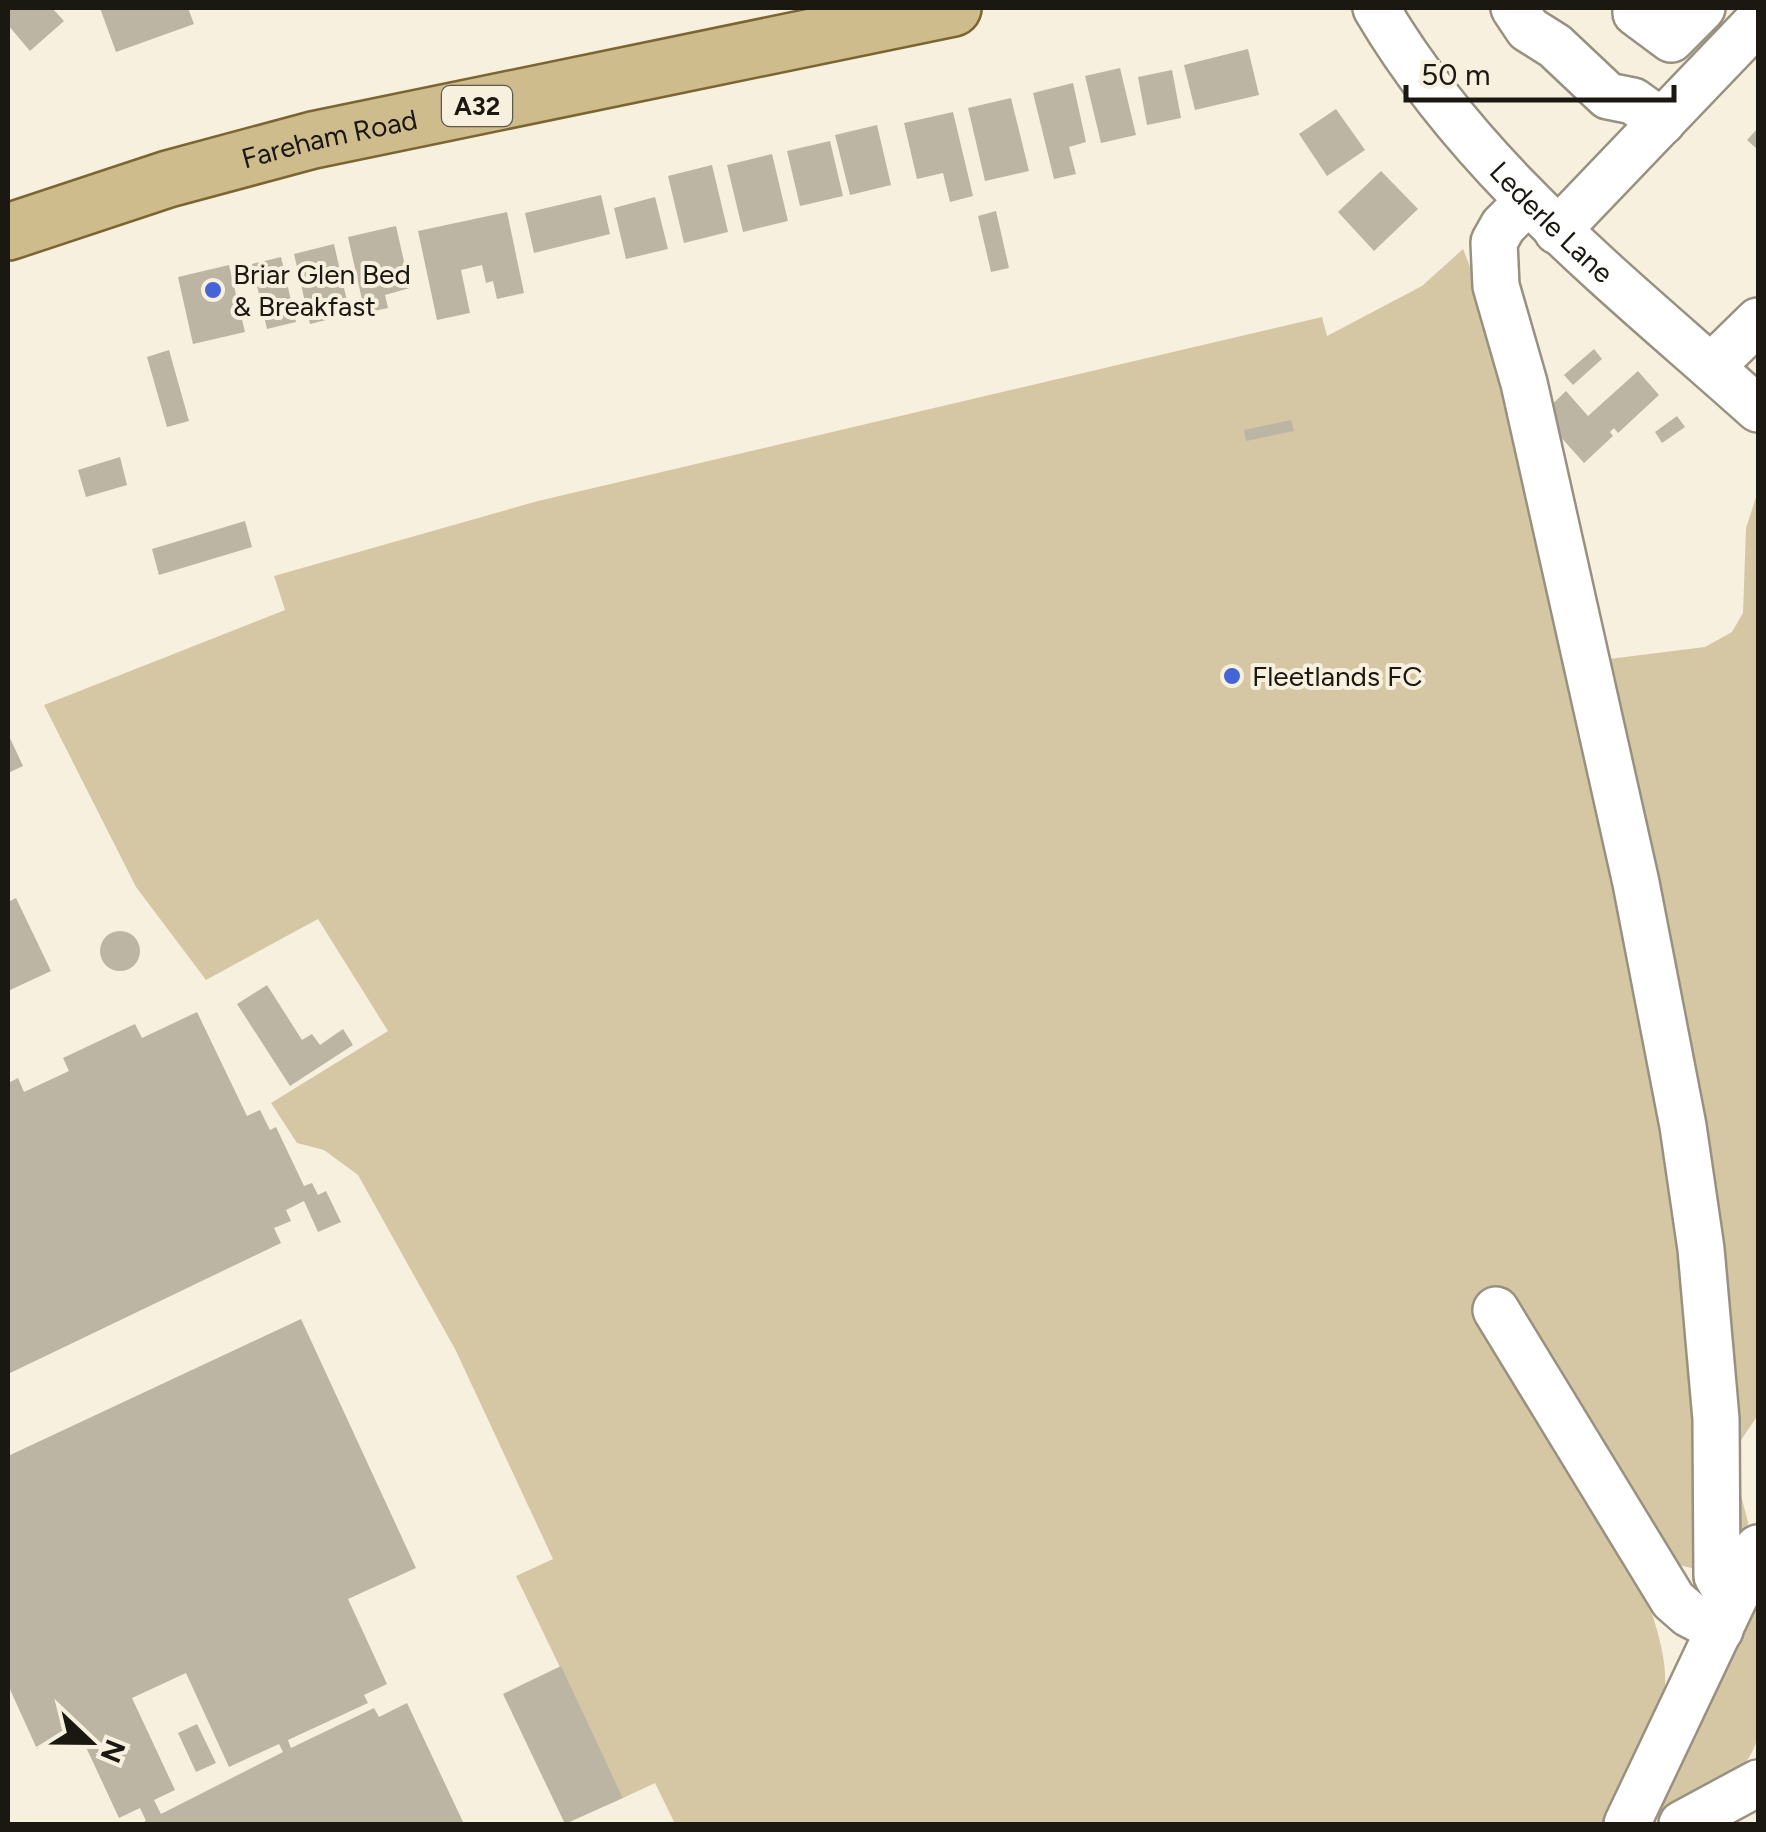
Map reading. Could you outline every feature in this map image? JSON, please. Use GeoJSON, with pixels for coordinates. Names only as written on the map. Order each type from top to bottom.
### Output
{"type":"FeatureCollection","features":[{"type":"Feature","properties":{"kind":"main road","name":"Fareham Road"},"geometry":{"type":"LineString","coordinates":[[8,232],[168,179],[313,140],[953,8]]}},
{"type":"Feature","properties":{"kind":"street","name":"Lederle Lane"},"geometry":{"type":"LineString","coordinates":[[1376,8],[1426,81],[1542,217],[1758,409]]}},
{"type":"Feature","properties":{"kind":"street"},"geometry":{"type":"LineString","coordinates":[[1514,8],[1528,29],[1556,46],[1608,96],[1633,101],[1662,122]]}},
{"type":"Feature","properties":{"kind":"street"},"geometry":{"type":"LineString","coordinates":[[1636,8],[1671,39],[1702,8]]}},
{"type":"Feature","properties":{"kind":"street"},"geometry":{"type":"LineString","coordinates":[[1728,1611],[1724,1588],[1717,1576],[1715,1402],[1701,1249],[1683,1126],[1632,864],[1524,383],[1496,286],[1494,242],[1502,226],[1542,217],[1662,122],[1758,21]]}},
{"type":"Feature","properties":{"kind":"street"},"geometry":{"type":"LineString","coordinates":[[1712,367],[1758,321]]}},
{"type":"Feature","properties":{"kind":"street"},"geometry":{"type":"LineString","coordinates":[[1496,1310],[1673,1600],[1688,1614],[1728,1611]]}},
{"type":"Feature","properties":{"kind":"street"},"geometry":{"type":"LineString","coordinates":[[1627,1824],[1758,1548]]}},
{"type":"Feature","properties":{"kind":"street"},"geometry":{"type":"LineString","coordinates":[[1682,1824],[1758,1783]]}},
{"type":"Feature","properties":{"kind":"shaded area"},"geometry":{"type":"Polygon","coordinates":[[[1463,249],[1516,383],[1690,1257],[1699,1570],[1672,1563],[1648,1602],[1658,1633],[1665,1687],[1649,1737],[1604,1824],[675,1824],[655,1783],[623,1798],[516,1576],[553,1559],[455,1349],[358,1175],[324,1150],[297,1143],[271,1103],[388,1031],[318,919],[206,980],[136,887],[44,705],[285,610],[274,576],[538,501],[1322,317],[1327,336],[1422,286],[1463,249]]]}},
{"type":"Feature","properties":{"kind":"shaded area"},"geometry":{"type":"Polygon","coordinates":[[[1758,491],[1758,1415],[1739,1443],[1736,1476],[1748,1522],[1737,1553],[1601,660],[1705,647],[1732,632],[1743,613],[1746,528],[1758,491]]]}},
{"type":"Feature","properties":{"kind":"shaded area"},"geometry":{"type":"Polygon","coordinates":[[[1758,1590],[1758,1737],[1754,1748],[1746,1762],[1732,1773],[1651,1816],[1758,1590]]]}},
{"type":"Feature","properties":{"kind":"building"},"geometry":{"type":"Polygon","coordinates":[[[8,8],[52,8],[64,21],[30,51],[8,25],[8,8]]]}},
{"type":"Feature","properties":{"kind":"building"},"geometry":{"type":"Polygon","coordinates":[[[100,8],[188,8],[194,24],[116,52],[100,8]]]}},
{"type":"Feature","properties":{"kind":"building"},"geometry":{"type":"Polygon","coordinates":[[[1248,49],[1259,95],[1195,110],[1184,65],[1248,49]]]}},
{"type":"Feature","properties":{"kind":"building"},"geometry":{"type":"Polygon","coordinates":[[[1120,68],[1136,135],[1101,143],[1085,76],[1120,68]]]}},
{"type":"Feature","properties":{"kind":"building"},"geometry":{"type":"Polygon","coordinates":[[[1172,70],[1181,118],[1147,125],[1138,77],[1172,70]]]}},
{"type":"Feature","properties":{"kind":"building"},"geometry":{"type":"Polygon","coordinates":[[[1073,83],[1086,142],[1069,147],[1076,174],[1054,179],[1033,93],[1073,83]]]}},
{"type":"Feature","properties":{"kind":"building"},"geometry":{"type":"Polygon","coordinates":[[[1011,98],[1029,171],[985,181],[968,108],[1011,98]]]}},
{"type":"Feature","properties":{"kind":"building"},"geometry":{"type":"Polygon","coordinates":[[[1336,109],[1365,150],[1327,176],[1299,134],[1336,109]]]}},
{"type":"Feature","properties":{"kind":"building"},"geometry":{"type":"Polygon","coordinates":[[[953,112],[973,196],[950,202],[943,173],[917,179],[904,123],[953,112]]]}},
{"type":"Feature","properties":{"kind":"building"},"geometry":{"type":"Polygon","coordinates":[[[877,125],[891,185],[850,195],[835,135],[877,125]]]}},
{"type":"Feature","properties":{"kind":"building"},"geometry":{"type":"Polygon","coordinates":[[[1758,128],[1758,150],[1747,140],[1758,128]]]}},
{"type":"Feature","properties":{"kind":"building"},"geometry":{"type":"Polygon","coordinates":[[[830,141],[843,196],[800,206],[787,151],[830,141]]]}},
{"type":"Feature","properties":{"kind":"building"},"geometry":{"type":"Polygon","coordinates":[[[772,154],[788,221],[743,232],[727,165],[772,154]]]}},
{"type":"Feature","properties":{"kind":"building"},"geometry":{"type":"Polygon","coordinates":[[[712,165],[728,232],[684,243],[668,176],[712,165]]]}},
{"type":"Feature","properties":{"kind":"building"},"geometry":{"type":"Polygon","coordinates":[[[1381,171],[1418,209],[1374,251],[1338,212],[1381,171]]]}},
{"type":"Feature","properties":{"kind":"building"},"geometry":{"type":"Polygon","coordinates":[[[601,195],[610,234],[534,253],[525,213],[601,195]]]}},
{"type":"Feature","properties":{"kind":"building"},"geometry":{"type":"Polygon","coordinates":[[[655,197],[668,249],[626,259],[614,208],[655,197]]]}},
{"type":"Feature","properties":{"kind":"building"},"geometry":{"type":"Polygon","coordinates":[[[996,211],[1009,268],[991,272],[978,216],[996,211]]]}},
{"type":"Feature","properties":{"kind":"building"},"geometry":{"type":"Polygon","coordinates":[[[507,212],[524,293],[497,299],[493,281],[486,283],[482,265],[461,270],[470,313],[437,320],[418,231],[507,212]]]}},
{"type":"Feature","properties":{"kind":"building"},"geometry":{"type":"Polygon","coordinates":[[[396,226],[410,288],[385,295],[388,308],[365,313],[348,237],[396,226]]]}},
{"type":"Feature","properties":{"kind":"building"},"geometry":{"type":"Polygon","coordinates":[[[334,244],[350,314],[310,324],[294,254],[334,244]]]}},
{"type":"Feature","properties":{"kind":"building"},"geometry":{"type":"Polygon","coordinates":[[[281,257],[296,322],[267,329],[252,264],[281,257]]]}},
{"type":"Feature","properties":{"kind":"building"},"geometry":{"type":"Polygon","coordinates":[[[229,265],[245,332],[193,344],[178,277],[229,265]]]}},
{"type":"Feature","properties":{"kind":"building"},"geometry":{"type":"Polygon","coordinates":[[[1594,349],[1602,359],[1573,385],[1564,375],[1594,349]]]}},
{"type":"Feature","properties":{"kind":"building"},"geometry":{"type":"Polygon","coordinates":[[[169,350],[189,421],[167,427],[147,357],[169,350]]]}},
{"type":"Feature","properties":{"kind":"building"},"geometry":{"type":"Polygon","coordinates":[[[1638,371],[1659,395],[1618,433],[1614,428],[1610,432],[1613,436],[1584,463],[1541,415],[1566,391],[1588,416],[1638,371]]]}},
{"type":"Feature","properties":{"kind":"building"},"geometry":{"type":"Polygon","coordinates":[[[1677,416],[1685,427],[1662,443],[1655,432],[1677,416]]]}},
{"type":"Feature","properties":{"kind":"building"},"geometry":{"type":"Polygon","coordinates":[[[1291,420],[1294,431],[1246,441],[1244,430],[1291,420]]]}},
{"type":"Feature","properties":{"kind":"building"},"geometry":{"type":"Polygon","coordinates":[[[120,457],[127,485],[86,497],[78,470],[120,457]]]}},
{"type":"Feature","properties":{"kind":"building"},"geometry":{"type":"Polygon","coordinates":[[[245,521],[252,547],[159,575],[152,549],[245,521]]]}},
{"type":"Feature","properties":{"kind":"building"},"geometry":{"type":"Polygon","coordinates":[[[8,734],[23,766],[8,773],[8,734]]]}},
{"type":"Feature","properties":{"kind":"building"},"geometry":{"type":"Polygon","coordinates":[[[16,898],[51,971],[8,991],[8,902],[16,898]]]}},
{"type":"Feature","properties":{"kind":"building"},"geometry":{"type":"Polygon","coordinates":[[[120,931],[134,937],[140,951],[134,965],[120,971],[106,965],[100,951],[106,937],[120,931]]]}},
{"type":"Feature","properties":{"kind":"building"},"geometry":{"type":"Polygon","coordinates":[[[267,985],[302,1040],[312,1034],[320,1045],[343,1029],[353,1045],[290,1086],[237,1004],[267,985]]]}},
{"type":"Feature","properties":{"kind":"building"},"geometry":{"type":"Polygon","coordinates":[[[197,1012],[247,1116],[260,1110],[270,1130],[276,1127],[304,1186],[312,1183],[318,1195],[326,1191],[341,1222],[318,1232],[304,1201],[286,1210],[291,1221],[274,1228],[281,1243],[8,1374],[8,1083],[18,1078],[24,1092],[69,1071],[63,1058],[135,1024],[142,1038],[197,1012]]]}},
{"type":"Feature","properties":{"kind":"building"},"geometry":{"type":"Polygon","coordinates":[[[301,1319],[416,1568],[348,1599],[387,1684],[364,1695],[368,1703],[288,1740],[291,1748],[374,1708],[379,1717],[407,1703],[464,1824],[139,1824],[146,1821],[140,1808],[119,1818],[78,1730],[37,1749],[8,1685],[8,1456],[301,1319]],[[186,1673],[132,1698],[175,1790],[154,1800],[161,1814],[283,1752],[279,1744],[229,1767],[186,1673]]]}},
{"type":"Feature","properties":{"kind":"building"},"geometry":{"type":"Polygon","coordinates":[[[561,1666],[623,1798],[565,1824],[503,1694],[561,1666]]]}},
{"type":"Feature","properties":{"kind":"building"},"geometry":{"type":"Polygon","coordinates":[[[197,1724],[216,1763],[196,1772],[178,1733],[197,1724]]]}},
{"type":"Feature","properties":{"kind":"place","name":"Briar Glen Bed & Breakfast"},"geometry":{"type":"Point","coordinates":[213,290]}},
{"type":"Feature","properties":{"kind":"place","name":"Fleetlands FC"},"geometry":{"type":"Point","coordinates":[1232,676]}}]}
